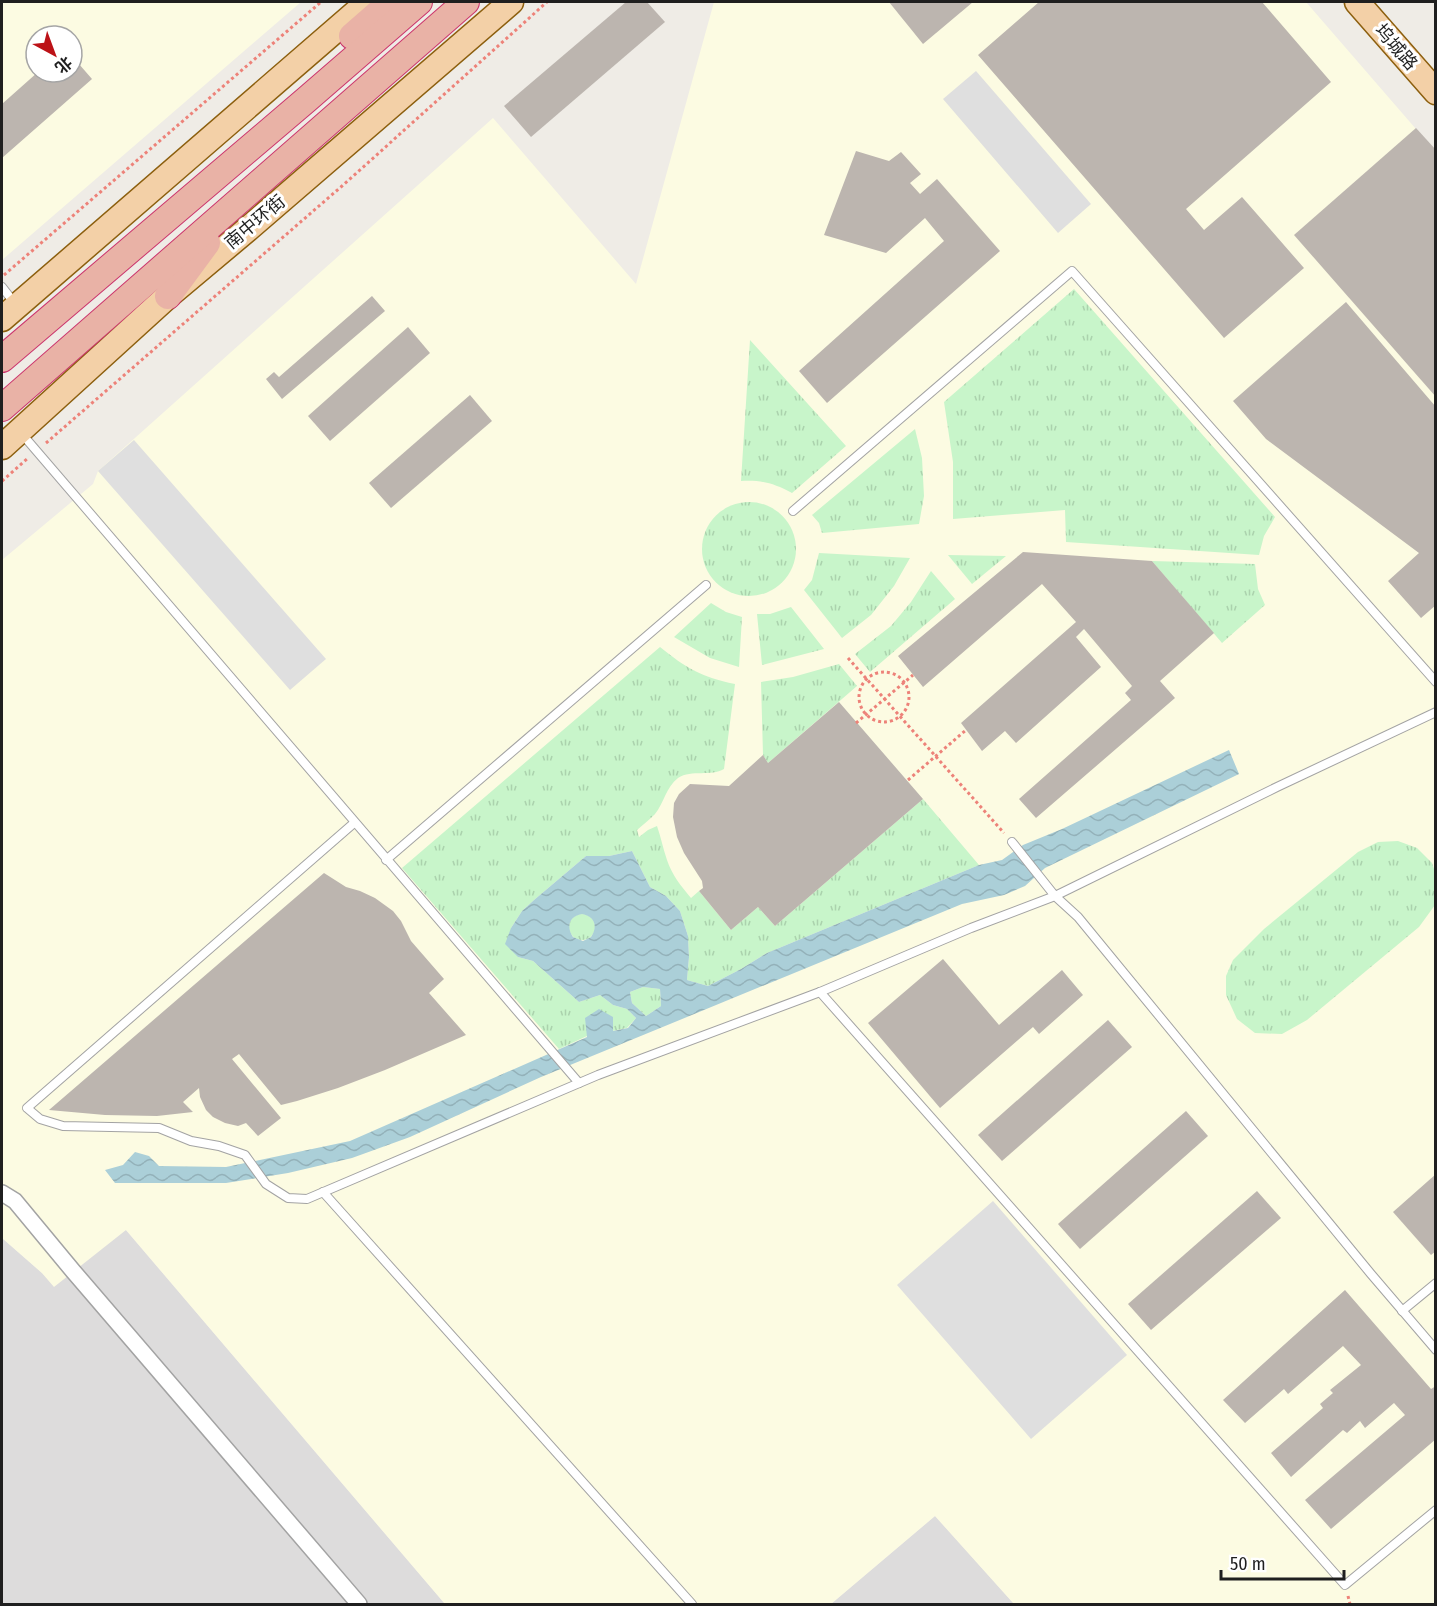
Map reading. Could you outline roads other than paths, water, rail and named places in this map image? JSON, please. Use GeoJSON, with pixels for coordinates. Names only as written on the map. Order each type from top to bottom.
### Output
{"type":"FeatureCollection","features":[{"type":"Feature","properties":{"kind":"highway"},"geometry":{"type":"LineString","coordinates":[[306,100],[317,67],[391,2]]}},
{"type":"Feature","properties":{"kind":"highway"},"geometry":{"type":"LineString","coordinates":[[2,358],[418,2]]}},
{"type":"Feature","properties":{"kind":"highway"},"geometry":{"type":"LineString","coordinates":[[2,408],[466,2]]}},
{"type":"Feature","properties":{"kind":"highway"},"geometry":{"type":"LineString","coordinates":[[308,140],[337,132],[485,2]]}},
{"type":"Feature","properties":{"kind":"highway"},"geometry":{"type":"LineString","coordinates":[[168,296],[235,204]]}},
{"type":"Feature","properties":{"kind":"main road"},"geometry":{"type":"LineString","coordinates":[[9,312],[368,2]]}},
{"type":"Feature","properties":{"kind":"main road","name":"南中环街"},"geometry":{"type":"LineString","coordinates":[[2,447],[168,296],[511,2]]}},
{"type":"Feature","properties":{"kind":"main road","name":"坞城路"},"geometry":{"type":"LineString","coordinates":[[1357,2],[1436,92]]}},
{"type":"Feature","properties":{"kind":"street"},"geometry":{"type":"LineString","coordinates":[[2,1193],[15,1201],[358,1605]]}},
{"type":"Feature","properties":{"kind":"lane"},"geometry":{"type":"LineString","coordinates":[[793,512],[1072,271],[1436,682]]}},
{"type":"Feature","properties":{"kind":"lane"},"geometry":{"type":"LineString","coordinates":[[2,286],[9,312]]}},
{"type":"Feature","properties":{"kind":"lane"},"geometry":{"type":"LineString","coordinates":[[20,430],[354,823],[579,1083]]}},
{"type":"Feature","properties":{"kind":"lane"},"geometry":{"type":"LineString","coordinates":[[386,860],[706,585]]}},
{"type":"Feature","properties":{"kind":"lane"},"geometry":{"type":"LineString","coordinates":[[354,823],[27,1108],[40,1119],[63,1126],[159,1128],[191,1141],[219,1146],[245,1155],[266,1184],[288,1198],[307,1199],[579,1083],[820,992],[970,928],[1055,896],[1436,712]]}},
{"type":"Feature","properties":{"kind":"lane"},"geometry":{"type":"LineString","coordinates":[[1012,842],[1055,896],[1078,917],[1436,1350]]}},
{"type":"Feature","properties":{"kind":"lane"},"geometry":{"type":"LineString","coordinates":[[820,992],[1345,1585],[1436,1510]]}},
{"type":"Feature","properties":{"kind":"lane"},"geometry":{"type":"LineString","coordinates":[[323,1192],[692,1605]]}},
{"type":"Feature","properties":{"kind":"lane"},"geometry":{"type":"LineString","coordinates":[[1402,1311],[1436,1283]]}},
{"type":"Feature","properties":{"kind":"water"},"geometry":{"type":"Polygon","coordinates":[[[1229,750],[1239,774],[1045,868],[1025,886],[1004,895],[962,904],[541,1077],[410,1137],[352,1158],[288,1173],[226,1183],[115,1183],[105,1170],[123,1165],[135,1152],[149,1156],[159,1166],[226,1167],[350,1141],[587,1037],[585,1018],[599,1009],[613,1017],[613,1031],[628,1028],[636,1018],[627,1009],[613,1005],[600,995],[579,1002],[533,961],[518,957],[505,944],[511,928],[522,911],[586,856],[609,856],[632,851],[650,887],[666,896],[680,911],[688,936],[687,980],[708,986],[767,953],[979,865],[1002,860],[1023,845],[1062,829],[1229,750]],[[582,914],[574,917],[569,926],[573,937],[583,941],[591,937],[595,926],[590,917],[582,914]],[[643,987],[630,992],[632,1003],[646,1016],[661,1006],[660,989],[643,987]]]}}]}
